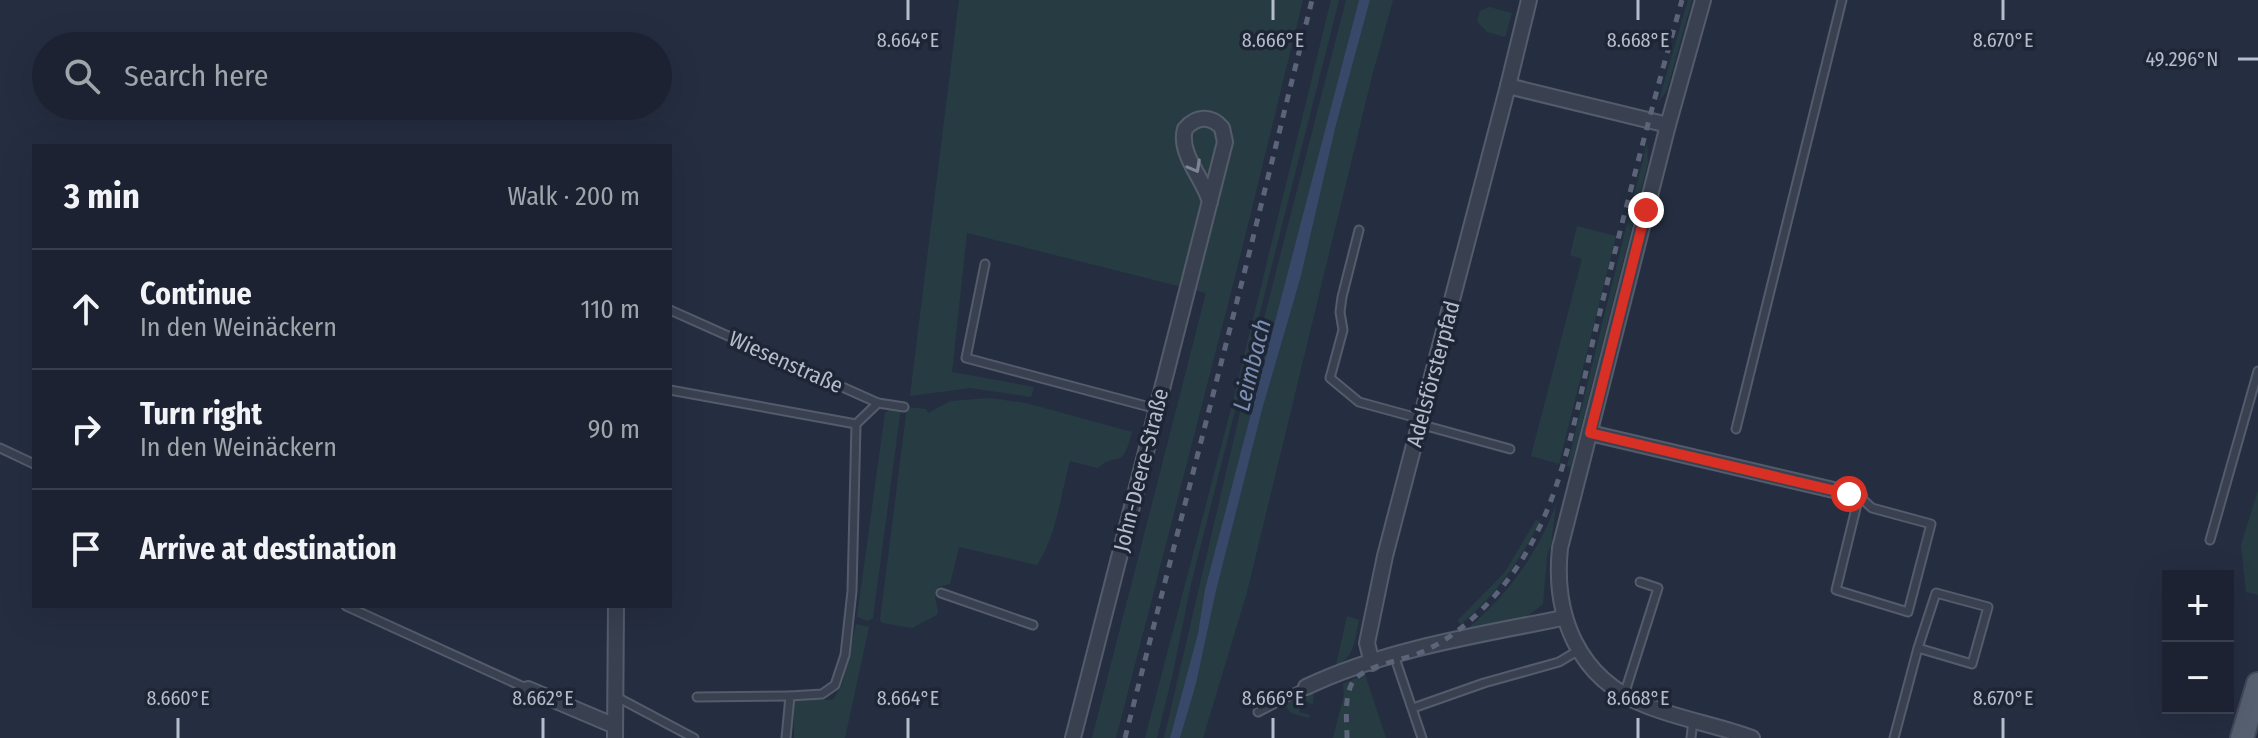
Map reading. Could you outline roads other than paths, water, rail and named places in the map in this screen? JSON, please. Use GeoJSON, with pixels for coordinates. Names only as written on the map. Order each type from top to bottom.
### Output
{"type":"FeatureCollection","features":[{"type":"Feature","properties":{"kind":"main road"},"geometry":{"type":"LineString","coordinates":[[2242,738],[2258,684]]}},
{"type":"Feature","properties":{"kind":"street","name":"Adelsförsterpfad"},"geometry":{"type":"LineString","coordinates":[[1372,663],[1367,648],[1368,636],[1385,556],[1529,0]]}},
{"type":"Feature","properties":{"kind":"street"},"geometry":{"type":"LineString","coordinates":[[1703,0],[1560,548],[1559,585],[1563,618],[1579,650],[1602,677],[1624,695],[1661,712],[1752,738]]}},
{"type":"Feature","properties":{"kind":"street"},"geometry":{"type":"LineString","coordinates":[[1508,86],[1668,125]]}},
{"type":"Feature","properties":{"kind":"street","name":"John-Deere-Straße"},"geometry":{"type":"LineString","coordinates":[[1073,738],[1210,202],[1225,135],[1218,122],[1204,118],[1190,123],[1185,129],[1183,143],[1210,202]]}},
{"type":"Feature","properties":{"kind":"street"},"geometry":{"type":"LineString","coordinates":[[1590,433],[1859,496]]}},
{"type":"Feature","properties":{"kind":"street"},"geometry":{"type":"LineString","coordinates":[[528,689],[615,732],[616,608]]}},
{"type":"Feature","properties":{"kind":"street"},"geometry":{"type":"LineString","coordinates":[[1306,687],[1394,655],[1563,618]]}},
{"type":"Feature","properties":{"kind":"lane"},"geometry":{"type":"LineString","coordinates":[[1736,429],[1842,0]]}},
{"type":"Feature","properties":{"kind":"lane"},"geometry":{"type":"LineString","coordinates":[[1359,230],[1342,297],[1340,312],[1343,330],[1330,378],[1359,402],[1510,449]]}},
{"type":"Feature","properties":{"kind":"lane"},"geometry":{"type":"LineString","coordinates":[[985,264],[966,358],[1157,409]]}},
{"type":"Feature","properties":{"kind":"lane","name":"Wiesenstraße"},"geometry":{"type":"LineString","coordinates":[[672,311],[878,403],[904,407]]}},
{"type":"Feature","properties":{"kind":"lane"},"geometry":{"type":"LineString","coordinates":[[2210,540],[2258,371]]}},
{"type":"Feature","properties":{"kind":"lane"},"geometry":{"type":"LineString","coordinates":[[672,390],[856,424]]}},
{"type":"Feature","properties":{"kind":"lane"},"geometry":{"type":"LineString","coordinates":[[697,697],[822,694],[835,685],[845,655],[852,591],[856,424],[878,403]]}},
{"type":"Feature","properties":{"kind":"lane"},"geometry":{"type":"LineString","coordinates":[[0,448],[32,463]]}},
{"type":"Feature","properties":{"kind":"lane"},"geometry":{"type":"LineString","coordinates":[[1859,496],[1872,508],[1931,524],[1908,612],[1836,590],[1859,496]]}},
{"type":"Feature","properties":{"kind":"lane"},"geometry":{"type":"LineString","coordinates":[[1624,695],[1658,588],[1640,582]]}},
{"type":"Feature","properties":{"kind":"lane"},"geometry":{"type":"LineString","coordinates":[[941,593],[1033,625]]}},
{"type":"Feature","properties":{"kind":"lane"},"geometry":{"type":"LineString","coordinates":[[1894,738],[1918,648],[1936,593],[1988,607],[1972,664],[1918,648]]}},
{"type":"Feature","properties":{"kind":"lane"},"geometry":{"type":"LineString","coordinates":[[350,608],[528,689]]}},
{"type":"Feature","properties":{"kind":"lane"},"geometry":{"type":"LineString","coordinates":[[1413,708],[1484,683],[1559,662],[1579,650]]}},
{"type":"Feature","properties":{"kind":"lane"},"geometry":{"type":"LineString","coordinates":[[1394,655],[1422,738]]}},
{"type":"Feature","properties":{"kind":"lane"},"geometry":{"type":"LineString","coordinates":[[1258,712],[1306,687]]}},
{"type":"Feature","properties":{"kind":"lane"},"geometry":{"type":"LineString","coordinates":[[615,696],[694,738]]}},
{"type":"Feature","properties":{"kind":"lane"},"geometry":{"type":"LineString","coordinates":[[786,738],[790,696]]}},
{"type":"Feature","properties":{"kind":"lane"},"geometry":{"type":"LineString","coordinates":[[1691,738],[1693,720]]}},
{"type":"Feature","properties":{"kind":"water"},"geometry":{"type":"Polygon","coordinates":[[[1359,0],[1370,0],[1336,125],[1301,276],[1262,410],[1196,684],[1180,738],[1170,738],[1198,633],[1205,589],[1359,0]]]}},
{"type":"Feature","properties":{"kind":"railway"},"geometry":{"type":"LineString","coordinates":[[1125,738],[1312,0]]}},
{"type":"Feature","properties":{"kind":"railway"},"geometry":{"type":"LineString","coordinates":[[1347,738],[1347,699],[1355,679],[1377,666],[1422,652],[1466,624],[1503,586],[1537,532],[1560,476],[1568,447],[1627,205],[1682,0]]}},
{"type":"Feature","properties":{"kind":"water label","name":"Leimbach"},"geometry":{"type":"Point","coordinates":[1252,365]}}]}
